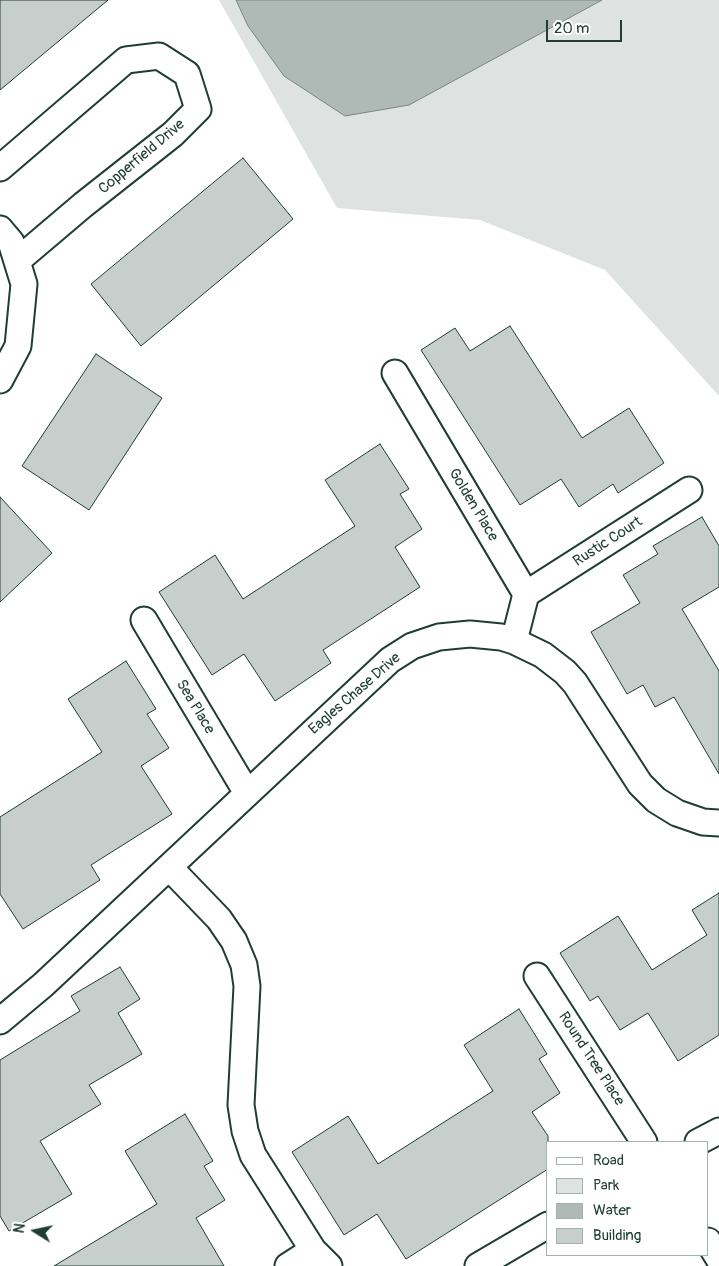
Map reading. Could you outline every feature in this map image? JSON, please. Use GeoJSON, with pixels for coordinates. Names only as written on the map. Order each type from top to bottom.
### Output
{"type":"FeatureCollection","features":[{"type":"Feature","properties":{"kind":"street","name":"Copperfield Drive"},"geometry":{"type":"LineString","coordinates":[[0,168],[126,60],[159,56],[187,74],[198,109],[173,134],[83,205],[17,261]]}},
{"type":"Feature","properties":{"kind":"street"},"geometry":{"type":"LineString","coordinates":[[0,229],[11,242],[24,284],[18,346],[0,380]]}},
{"type":"Feature","properties":{"kind":"street","name":"Golden Place"},"geometry":{"type":"LineString","coordinates":[[395,373],[526,594]]}},
{"type":"Feature","properties":{"kind":"street","name":"Rustic Court"},"geometry":{"type":"LineString","coordinates":[[526,594],[689,490]]}},
{"type":"Feature","properties":{"kind":"street"},"geometry":{"type":"LineString","coordinates":[[514,641],[526,594]]}},
{"type":"Feature","properties":{"kind":"street","name":"Sea Place"},"geometry":{"type":"LineString","coordinates":[[144,620],[247,793]]}},
{"type":"Feature","properties":{"kind":"street","name":"Eagles Chase Drive"},"geometry":{"type":"LineString","coordinates":[[0,1021],[43,985],[390,660],[412,646],[439,637],[470,634],[501,638],[514,641],[543,655],[565,672],[575,683],[640,784],[656,800],[677,813],[703,822],[719,823]]}},
{"type":"Feature","properties":{"kind":"street"},"geometry":{"type":"LineString","coordinates":[[169,867],[219,919],[234,942],[244,965],[247,994],[241,1105],[245,1131],[253,1155],[321,1258],[288,1266]]}},
{"type":"Feature","properties":{"kind":"street","name":"Round Tree Place"},"geometry":{"type":"LineString","coordinates":[[537,976],[643,1141]]}},
{"type":"Feature","properties":{"kind":"street"},"geometry":{"type":"LineString","coordinates":[[700,1141],[719,1131]]}},
{"type":"Feature","properties":{"kind":"street"},"geometry":{"type":"LineString","coordinates":[[478,1266],[546,1226]]}},
{"type":"Feature","properties":{"kind":"street"},"geometry":{"type":"LineString","coordinates":[[709,1243],[719,1258]]}},
{"type":"Feature","properties":{"kind":"green space"},"geometry":{"type":"Polygon","coordinates":[[[219,0],[719,0],[719,396],[605,270],[480,220],[337,208],[219,0]]]}},
{"type":"Feature","properties":{"kind":"water"},"geometry":{"type":"Polygon","coordinates":[[[236,0],[602,0],[409,105],[345,116],[284,76],[248,26],[236,0]]]}},
{"type":"Feature","properties":{"kind":"building"},"geometry":{"type":"Polygon","coordinates":[[[0,0],[108,0],[0,90],[0,0]]]}},
{"type":"Feature","properties":{"kind":"building"},"geometry":{"type":"Polygon","coordinates":[[[243,158],[293,219],[141,346],[91,284],[243,158]]]}},
{"type":"Feature","properties":{"kind":"building"},"geometry":{"type":"Polygon","coordinates":[[[510,326],[582,438],[629,408],[664,463],[618,493],[613,484],[579,507],[561,479],[520,505],[421,350],[455,328],[470,351],[510,326]]]}},
{"type":"Feature","properties":{"kind":"building"},"geometry":{"type":"Polygon","coordinates":[[[96,354],[162,398],[89,510],[22,466],[96,354]]]}},
{"type":"Feature","properties":{"kind":"building"},"geometry":{"type":"Polygon","coordinates":[[[380,444],[409,489],[400,494],[422,529],[395,547],[420,587],[323,650],[331,663],[275,701],[244,654],[212,675],[159,592],[215,555],[243,599],[355,526],[325,480],[380,444]]]}},
{"type":"Feature","properties":{"kind":"building"},"geometry":{"type":"Polygon","coordinates":[[[0,497],[52,553],[0,602],[0,497]]]}},
{"type":"Feature","properties":{"kind":"building"},"geometry":{"type":"Polygon","coordinates":[[[702,517],[719,546],[719,587],[682,609],[719,671],[719,774],[674,697],[655,707],[643,685],[627,694],[591,632],[640,603],[623,575],[658,554],[653,546],[702,517]]]}},
{"type":"Feature","properties":{"kind":"building"},"geometry":{"type":"Polygon","coordinates":[[[126,661],[156,709],[147,714],[169,748],[141,766],[172,814],[91,865],[100,880],[23,929],[0,894],[0,817],[102,752],[68,699],[126,661]]]}},
{"type":"Feature","properties":{"kind":"building"},"geometry":{"type":"Polygon","coordinates":[[[719,893],[719,1035],[678,1061],[648,1013],[620,1030],[598,996],[590,1001],[560,953],[618,916],[652,970],[707,935],[692,910],[719,893]]]}},
{"type":"Feature","properties":{"kind":"building"},"geometry":{"type":"Polygon","coordinates":[[[120,967],[140,999],[118,1013],[142,1054],[89,1085],[101,1104],[40,1141],[72,1194],[9,1231],[0,1216],[0,1060],[80,1011],[71,996],[120,967]]]}},
{"type":"Feature","properties":{"kind":"building"},"geometry":{"type":"Polygon","coordinates":[[[519,1009],[547,1054],[539,1059],[560,1093],[532,1112],[548,1136],[548,1141],[546,1141],[546,1170],[406,1259],[377,1214],[344,1235],[292,1152],[348,1116],[378,1164],[493,1091],[464,1045],[519,1009]]]}},
{"type":"Feature","properties":{"kind":"building"},"geometry":{"type":"Polygon","coordinates":[[[185,1114],[213,1161],[204,1166],[225,1200],[196,1218],[224,1266],[54,1266],[157,1204],[125,1151],[185,1114]]]}}]}
